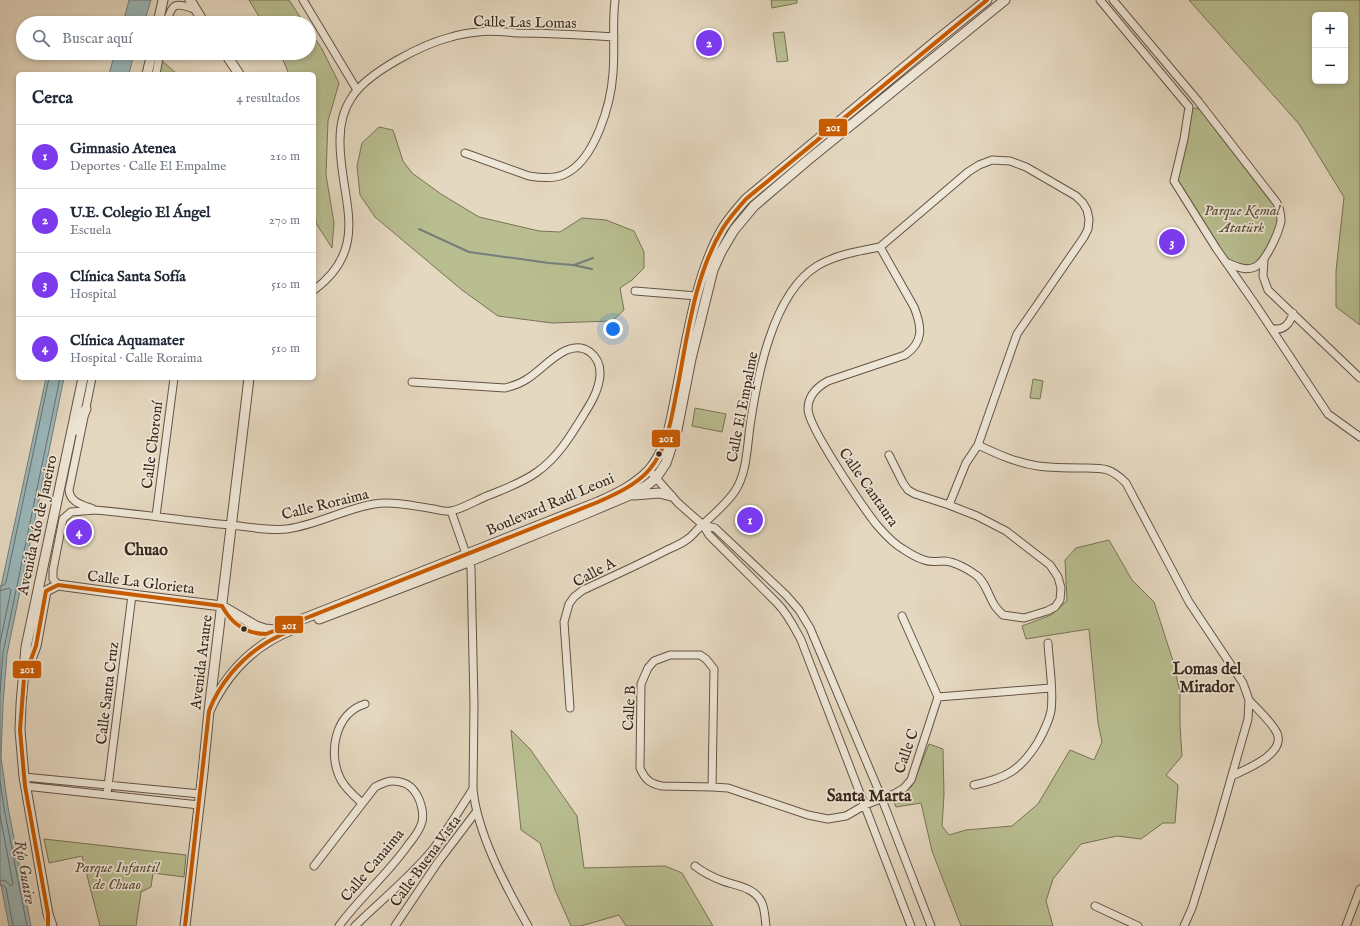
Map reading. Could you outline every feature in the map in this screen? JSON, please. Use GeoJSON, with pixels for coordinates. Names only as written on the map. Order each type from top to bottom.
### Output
{"type":"FeatureCollection","features":[{"type":"Feature","properties":{"kind":"street"},"geometry":{"type":"LineString","coordinates":[[160,16],[163,0]]}},
{"type":"Feature","properties":{"kind":"street"},"geometry":{"type":"LineString","coordinates":[[190,0],[199,16]]}},
{"type":"Feature","properties":{"kind":"street"},"geometry":{"type":"LineString","coordinates":[[303,0],[313,16]]}},
{"type":"Feature","properties":{"kind":"street"},"geometry":{"type":"LineString","coordinates":[[465,153],[529,176],[540,178],[564,174],[577,166],[586,156],[600,127],[608,102],[613,74],[615,0]]}},
{"type":"Feature","properties":{"kind":"street","name":"Boulevard Raúl Leoni"},"geometry":{"type":"LineString","coordinates":[[209,711],[214,698],[242,661],[265,643],[289,631],[608,498],[626,488],[648,470],[663,446],[669,430],[702,277],[716,242],[734,212],[746,199],[987,0]]}},
{"type":"Feature","properties":{"kind":"street","name":"Boulevard Raúl Leoni"},"geometry":{"type":"LineString","coordinates":[[222,606],[256,626],[275,630],[630,495],[646,486],[656,478],[666,463],[677,430],[691,359],[713,270],[721,252],[734,230],[754,206],[808,160],[1005,0]]}},
{"type":"Feature","properties":{"kind":"street"},"geometry":{"type":"LineString","coordinates":[[1100,0],[1189,107],[1205,110]]}},
{"type":"Feature","properties":{"kind":"street"},"geometry":{"type":"LineString","coordinates":[[1113,0],[1198,101],[1277,203],[1281,216],[1279,227],[1264,259],[1263,276],[1266,286],[1360,378]]}},
{"type":"Feature","properties":{"kind":"street"},"geometry":{"type":"LineString","coordinates":[[169,16],[170,11],[175,6],[182,4],[194,9]]}},
{"type":"Feature","properties":{"kind":"street"},"geometry":{"type":"LineString","coordinates":[[316,22],[357,90]]}},
{"type":"Feature","properties":{"kind":"street","name":"Calle Las Lomas"},"geometry":{"type":"LineString","coordinates":[[316,288],[328,278],[343,257],[349,236],[350,221],[340,153],[341,127],[343,115],[347,105],[352,96],[367,80],[392,63],[421,48],[450,37],[479,32],[614,37]]}},
{"type":"Feature","properties":{"kind":"street"},"geometry":{"type":"LineString","coordinates":[[147,72],[150,60]]}},
{"type":"Feature","properties":{"kind":"street"},"geometry":{"type":"LineString","coordinates":[[156,72],[159,60]]}},
{"type":"Feature","properties":{"kind":"street"},"geometry":{"type":"LineString","coordinates":[[230,60],[238,72]]}},
{"type":"Feature","properties":{"kind":"street"},"geometry":{"type":"LineString","coordinates":[[1189,107],[1194,107],[1197,105],[1198,101]]}},
{"type":"Feature","properties":{"kind":"street"},"geometry":{"type":"LineString","coordinates":[[1189,107],[1184,139],[1174,181],[1216,248],[1228,263],[1328,414],[1360,437]]}},
{"type":"Feature","properties":{"kind":"street"},"geometry":{"type":"LineString","coordinates":[[880,246],[968,172],[979,165],[992,160],[1010,161],[1026,167],[1076,196],[1087,210],[1089,219],[1088,229],[1084,237],[1017,334],[978,445],[966,463],[949,504],[915,494],[908,490],[889,455]]}},
{"type":"Feature","properties":{"kind":"street","name":"Calle Cantaura"},"geometry":{"type":"LineString","coordinates":[[880,246],[914,307],[918,318],[920,334],[918,342],[913,350],[905,355],[820,385],[808,403],[811,421],[826,448],[870,516],[891,540],[903,549],[924,560],[934,562],[946,561],[978,576],[995,606],[1003,615],[1024,618],[1048,611],[1055,607],[1060,600],[1061,588],[1058,577],[1050,565],[1006,531],[990,522],[949,504]]}},
{"type":"Feature","properties":{"kind":"street","name":"Calle El Empalme"},"geometry":{"type":"LineString","coordinates":[[702,525],[717,513],[730,498],[736,490],[740,480],[744,468],[753,402],[762,361],[781,310],[789,294],[800,280],[817,266],[842,256],[880,246]]}},
{"type":"Feature","properties":{"kind":"street"},"geometry":{"type":"LineString","coordinates":[[1228,263],[1247,269],[1256,266],[1264,259]]}},
{"type":"Feature","properties":{"kind":"street"},"geometry":{"type":"LineString","coordinates":[[635,291],[697,296]]}},
{"type":"Feature","properties":{"kind":"street"},"geometry":{"type":"LineString","coordinates":[[1271,328],[1279,329],[1288,325],[1291,321],[1292,313]]}},
{"type":"Feature","properties":{"kind":"street","name":"Calle Roraima"},"geometry":{"type":"LineString","coordinates":[[58,585],[53,579],[53,570],[63,520],[67,514],[74,511],[95,510],[275,530],[288,529],[315,523],[376,504],[392,504],[451,511],[520,482],[537,473],[549,462],[576,427],[594,397],[599,386],[599,367],[595,358],[589,352],[574,348],[556,355],[527,380],[505,388],[493,389],[412,382]]}},
{"type":"Feature","properties":{"kind":"street","name":"Avenida Río de Janeiro"},"geometry":{"type":"LineString","coordinates":[[52,926],[48,914],[25,782],[20,730],[26,647],[83,380]]}},
{"type":"Feature","properties":{"kind":"street","name":"Avenida Río de Janeiro"},"geometry":{"type":"LineString","coordinates":[[92,380],[69,495],[72,500],[95,510]]}},
{"type":"Feature","properties":{"kind":"street","name":"Calle Choroní"},"geometry":{"type":"LineString","coordinates":[[156,516],[174,380]]}},
{"type":"Feature","properties":{"kind":"street","name":"Avenida Araure"},"geometry":{"type":"LineString","coordinates":[[185,926],[249,380]]}},
{"type":"Feature","properties":{"kind":"street"},"geometry":{"type":"LineString","coordinates":[[69,444],[86,409]]}},
{"type":"Feature","properties":{"kind":"street"},"geometry":{"type":"LineString","coordinates":[[978,445],[1022,463],[1038,466],[1054,468],[1101,468],[1119,476],[1126,483],[1189,602],[1243,683],[1249,700],[1273,727],[1278,735],[1279,742],[1272,755],[1232,776]]}},
{"type":"Feature","properties":{"kind":"street"},"geometry":{"type":"LineString","coordinates":[[648,470],[671,496],[702,525],[709,535],[786,612],[793,624],[801,640],[911,926]]}},
{"type":"Feature","properties":{"kind":"street"},"geometry":{"type":"LineString","coordinates":[[630,495],[659,493],[671,496]]}},
{"type":"Feature","properties":{"kind":"street"},"geometry":{"type":"LineString","coordinates":[[451,511],[471,568],[474,697],[473,789],[476,812],[486,840],[504,880],[528,926]]}},
{"type":"Feature","properties":{"kind":"street"},"geometry":{"type":"LineString","coordinates":[[702,525],[715,528],[786,595],[799,610],[815,638],[881,799],[930,926]]}},
{"type":"Feature","properties":{"kind":"street","name":"Calle A"},"geometry":{"type":"LineString","coordinates":[[570,708],[564,622],[569,604],[574,597],[583,590],[654,557],[689,538],[702,525]]}},
{"type":"Feature","properties":{"kind":"street","name":"Avenida Río de Janeiro"},"geometry":{"type":"LineString","coordinates":[[24,678],[36,646],[46,591],[58,585]]}},
{"type":"Feature","properties":{"kind":"street","name":"Calle La Glorieta"},"geometry":{"type":"LineString","coordinates":[[58,585],[222,606]]}},
{"type":"Feature","properties":{"kind":"street","name":"Calle Santa Cruz"},"geometry":{"type":"LineString","coordinates":[[107,794],[132,595]]}},
{"type":"Feature","properties":{"kind":"street"},"geometry":{"type":"LineString","coordinates":[[902,616],[938,697],[1051,688]]}},
{"type":"Feature","properties":{"kind":"street"},"geometry":{"type":"LineString","coordinates":[[974,785],[996,780],[1012,772],[1023,763],[1042,734],[1051,712],[1048,643]]}},
{"type":"Feature","properties":{"kind":"street","name":"Calle B"},"geometry":{"type":"LineString","coordinates":[[712,787],[714,669],[706,659],[700,656],[670,655],[654,661],[648,668],[641,684],[640,761],[642,774],[651,783],[662,786],[728,788],[820,818],[828,819],[846,816],[865,805]]}},
{"type":"Feature","properties":{"kind":"street","name":"Calle C"},"geometry":{"type":"LineString","coordinates":[[865,805],[894,794],[904,788],[911,780],[938,697]]}},
{"type":"Feature","properties":{"kind":"street"},"geometry":{"type":"LineString","coordinates":[[1184,926],[1192,908],[1232,776],[1248,719],[1249,700]]}},
{"type":"Feature","properties":{"kind":"street"},"geometry":{"type":"LineString","coordinates":[[362,803],[351,794],[341,781],[336,769],[334,754],[335,741],[340,726],[347,715],[357,707],[366,704]]}},
{"type":"Feature","properties":{"kind":"street","name":"Calle Canaima"},"geometry":{"type":"LineString","coordinates":[[314,866],[375,787],[384,782],[395,780],[407,784],[414,791],[420,800],[422,822],[399,859],[347,915],[339,926]]}},
{"type":"Feature","properties":{"kind":"street"},"geometry":{"type":"LineString","coordinates":[[25,782],[108,786],[200,794]]}},
{"type":"Feature","properties":{"kind":"street"},"geometry":{"type":"LineString","coordinates":[[25,782],[199,805]]}},
{"type":"Feature","properties":{"kind":"street"},"geometry":{"type":"LineString","coordinates":[[355,926],[402,881],[433,848],[473,789]]}},
{"type":"Feature","properties":{"kind":"street","name":"Calle Buena Vista"},"geometry":{"type":"LineString","coordinates":[[395,926],[438,862],[476,812]]}},
{"type":"Feature","properties":{"kind":"street"},"geometry":{"type":"LineString","coordinates":[[695,866],[704,874],[725,882],[742,886],[754,893],[762,902],[766,926]]}},
{"type":"Feature","properties":{"kind":"street"},"geometry":{"type":"LineString","coordinates":[[1346,926],[1360,889]]}},
{"type":"Feature","properties":{"kind":"street"},"geometry":{"type":"LineString","coordinates":[[1095,906],[1138,926]]}},
{"type":"Feature","properties":{"kind":"street"},"geometry":{"type":"LineString","coordinates":[[48,914],[48,926]]}},
{"type":"Feature","properties":{"kind":"green space"},"geometry":{"type":"Polygon","coordinates":[[[249,0],[289,0],[299,16],[259,16],[249,0]]]}},
{"type":"Feature","properties":{"kind":"green space"},"geometry":{"type":"Polygon","coordinates":[[[771,0],[797,0],[797,3],[772,8],[771,0]]]}},
{"type":"Feature","properties":{"kind":"green space"},"geometry":{"type":"Polygon","coordinates":[[[1189,0],[1360,0],[1360,325],[1336,307],[1336,271],[1344,197],[1299,124],[1189,0]]]}},
{"type":"Feature","properties":{"kind":"green space"},"geometry":{"type":"Polygon","coordinates":[[[784,32],[788,61],[777,62],[773,33],[784,32]]]}},
{"type":"Feature","properties":{"kind":"green space"},"geometry":{"type":"Polygon","coordinates":[[[316,40],[339,83],[328,121],[326,175],[334,223],[332,248],[316,223],[316,72],[288,72],[283,60],[316,60],[316,40]]]}},
{"type":"Feature","properties":{"kind":"green space"},"geometry":{"type":"Polygon","coordinates":[[[161,60],[175,72],[158,72],[161,60]]]}},
{"type":"Feature","properties":{"kind":"green space","name":"Parque Kemal Atatürk"},"geometry":{"type":"Polygon","coordinates":[[[1189,107],[1205,110],[1277,203],[1279,227],[1256,266],[1228,263],[1174,181],[1189,107]]]}},
{"type":"Feature","properties":{"kind":"green space"},"geometry":{"type":"Polygon","coordinates":[[[379,127],[393,130],[403,161],[412,173],[441,194],[479,217],[539,231],[560,232],[582,218],[606,220],[634,231],[644,252],[644,268],[632,280],[620,288],[624,310],[612,321],[552,323],[498,316],[462,290],[375,217],[360,195],[357,166],[362,143],[379,127]]]}},
{"type":"Feature","properties":{"kind":"green space"},"geometry":{"type":"Polygon","coordinates":[[[1033,379],[1043,381],[1040,399],[1030,398],[1033,379]]]}},
{"type":"Feature","properties":{"kind":"green space"},"geometry":{"type":"Polygon","coordinates":[[[695,408],[726,414],[722,432],[692,426],[695,408]]]}},
{"type":"Feature","properties":{"kind":"green space"},"geometry":{"type":"Polygon","coordinates":[[[1109,540],[1132,580],[1154,602],[1173,661],[1180,692],[1182,756],[1166,775],[1178,785],[1175,823],[1163,823],[1141,839],[1117,836],[1081,844],[1053,879],[1046,901],[1053,926],[961,926],[932,851],[921,803],[896,807],[893,800],[912,786],[929,744],[943,749],[944,795],[942,826],[949,835],[966,830],[1012,826],[1038,804],[1070,750],[1094,760],[1102,742],[1098,723],[1089,629],[1026,639],[1022,626],[1051,615],[1067,601],[1065,560],[1076,548],[1109,540]]]}},
{"type":"Feature","properties":{"kind":"green space"},"geometry":{"type":"Polygon","coordinates":[[[511,730],[530,749],[577,816],[584,868],[665,866],[682,873],[713,926],[626,926],[619,915],[581,926],[571,926],[555,890],[540,843],[521,830],[511,730]]]}},
{"type":"Feature","properties":{"kind":"green space","name":"Parque Infantil de Chuao"},"geometry":{"type":"Polygon","coordinates":[[[44,839],[186,855],[184,877],[153,873],[151,887],[141,892],[136,926],[100,926],[82,856],[49,863],[44,839]]]}},
{"type":"Feature","properties":{"kind":"water"},"geometry":{"type":"Polygon","coordinates":[[[129,0],[151,0],[146,16],[125,16],[129,0]]]}},
{"type":"Feature","properties":{"kind":"water"},"geometry":{"type":"Polygon","coordinates":[[[113,60],[132,60],[129,72],[110,72],[113,60]]]}},
{"type":"Feature","properties":{"kind":"water","name":"Río Guaire"},"geometry":{"type":"Polygon","coordinates":[[[46,380],[64,380],[7,654],[3,704],[1,757],[8,807],[31,926],[9,926],[0,880],[0,591],[46,380]]]}},
{"type":"Feature","properties":{"kind":"waterway"},"geometry":{"type":"LineString","coordinates":[[419,229],[469,252],[573,265],[592,269]]}},
{"type":"Feature","properties":{"kind":"waterway"},"geometry":{"type":"LineString","coordinates":[[574,265],[593,258]]}},
{"type":"Feature","properties":{"kind":"transit line","name":"201"},"geometry":{"type":"LineString","coordinates":[[48,926],[48,914],[25,786],[20,730],[24,678],[36,646],[46,591],[58,585],[222,606],[230,618],[246,630],[266,634],[598,502],[632,485],[644,475],[656,461],[669,429],[689,324],[699,284],[713,246],[728,220],[746,199],[987,0]]}},
{"type":"Feature","properties":{"kind":"transit line","name":"201"},"geometry":{"type":"LineString","coordinates":[[185,926],[209,711],[213,701],[232,672],[257,649],[285,633]]}},
{"type":"Feature","properties":{"kind":"place","name":"U.E. Colegio El Ángel"},"geometry":{"type":"Point","coordinates":[709,43]}},
{"type":"Feature","properties":{"kind":"place","name":"Clínica Santa Sofía"},"geometry":{"type":"Point","coordinates":[1172,242]}},
{"type":"Feature","properties":{"kind":"place","name":"Gimnasio Atenea"},"geometry":{"type":"Point","coordinates":[750,520]}},
{"type":"Feature","properties":{"kind":"place","name":"Clínica Aquamater"},"geometry":{"type":"Point","coordinates":[79,532]}},
{"type":"Feature","properties":{"kind":"district","name":"Chuao"},"geometry":{"type":"Point","coordinates":[146,549]}},
{"type":"Feature","properties":{"kind":"district","name":"Lomas del Mirador"},"geometry":{"type":"Point","coordinates":[1207,677]}},
{"type":"Feature","properties":{"kind":"district","name":"Santa Marta"},"geometry":{"type":"Point","coordinates":[869,795]}}]}
